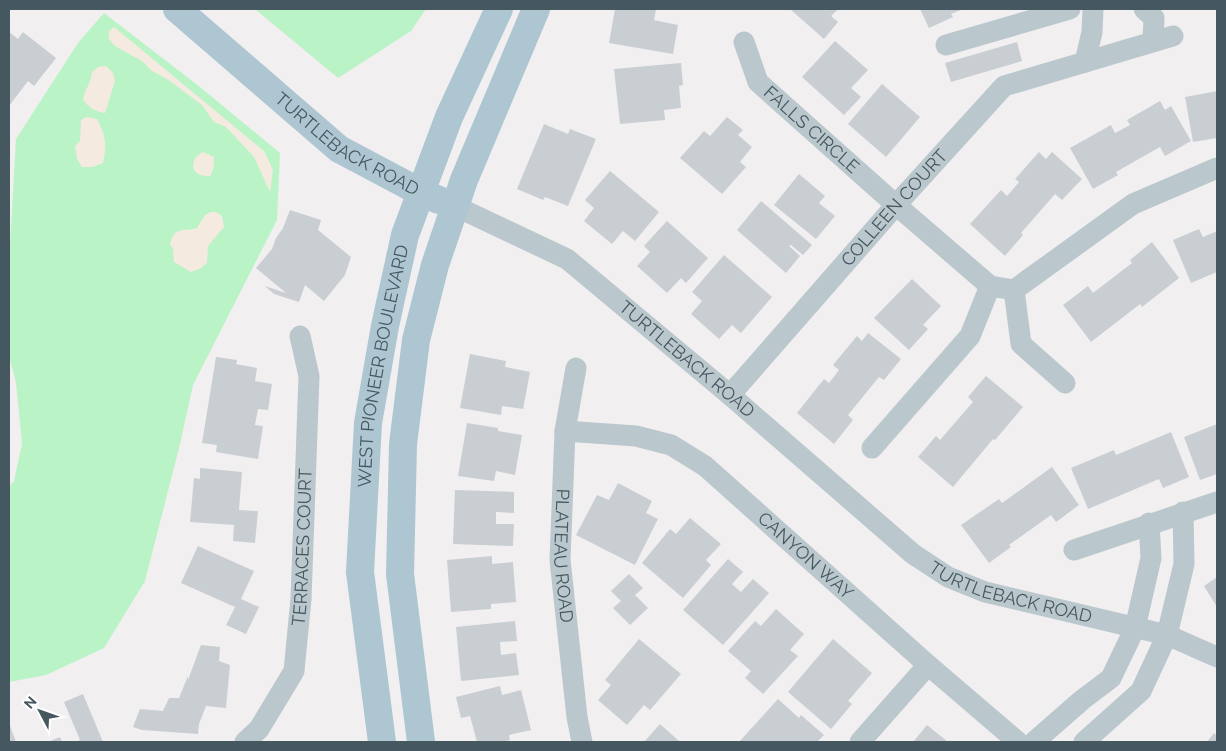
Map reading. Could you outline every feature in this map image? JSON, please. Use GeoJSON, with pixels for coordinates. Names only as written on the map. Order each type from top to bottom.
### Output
{"type":"FeatureCollection","features":[{"type":"Feature","properties":{"kind":"main road","name":"TURTLEBACK ROAD"},"geometry":{"type":"LineString","coordinates":[[177,9],[340,148],[422,193],[455,206]]}},
{"type":"Feature","properties":{"kind":"main road","name":"WEST PIONEER BOULEVARD"},"geometry":{"type":"LineString","coordinates":[[382,742],[360,572],[368,423],[385,326],[405,234],[449,117],[499,9]]}},
{"type":"Feature","properties":{"kind":"main road","name":"WEST PIONEER BOULEVARD"},"geometry":{"type":"LineString","coordinates":[[421,742],[400,574],[403,444],[416,340],[435,265],[455,206],[536,9]]}},
{"type":"Feature","properties":{"kind":"street"},"geometry":{"type":"LineString","coordinates":[[946,45],[1070,9]]}},
{"type":"Feature","properties":{"kind":"street"},"geometry":{"type":"LineString","coordinates":[[1085,62],[1092,32],[1093,9]]}},
{"type":"Feature","properties":{"kind":"street","name":"COLLEEN COURT"},"geometry":{"type":"LineString","coordinates":[[730,395],[896,205],[1004,86],[1163,38],[1154,18],[1144,9]]}},
{"type":"Feature","properties":{"kind":"street","name":"FALLS CIRCLE"},"geometry":{"type":"LineString","coordinates":[[744,42],[758,82],[990,286]]}},
{"type":"Feature","properties":{"kind":"street"},"geometry":{"type":"LineString","coordinates":[[872,448],[970,336],[990,286],[1014,290],[1133,204],[1217,168]]}},
{"type":"Feature","properties":{"kind":"street","name":"TURTLEBACK ROAD"},"geometry":{"type":"LineString","coordinates":[[455,206],[567,259],[730,395],[913,554],[948,577],[985,592],[1167,635],[1217,657]]}},
{"type":"Feature","properties":{"kind":"street"},"geometry":{"type":"LineString","coordinates":[[1014,290],[1021,344],[1064,383]]}},
{"type":"Feature","properties":{"kind":"street","name":"TERRACES COURT"},"geometry":{"type":"LineString","coordinates":[[245,742],[259,729],[294,671],[301,599],[309,376],[300,336]]}},
{"type":"Feature","properties":{"kind":"street","name":"PLATEAU ROAD"},"geometry":{"type":"LineString","coordinates":[[576,368],[565,430],[560,560],[577,717],[582,742]]}},
{"type":"Feature","properties":{"kind":"street","name":"CANYON WAY"},"geometry":{"type":"LineString","coordinates":[[565,430],[636,436],[671,445],[704,466],[1018,742]]}},
{"type":"Feature","properties":{"kind":"street"},"geometry":{"type":"LineString","coordinates":[[1074,550],[1149,523],[1217,502]]}},
{"type":"Feature","properties":{"kind":"street"},"geometry":{"type":"LineString","coordinates":[[1084,742],[1141,692],[1167,635],[1184,564],[1183,512]]}},
{"type":"Feature","properties":{"kind":"street"},"geometry":{"type":"LineString","coordinates":[[1034,742],[1082,700],[1111,678],[1135,628],[1152,558],[1149,523]]}},
{"type":"Feature","properties":{"kind":"street"},"geometry":{"type":"LineString","coordinates":[[860,742],[928,664]]}},
{"type":"Feature","properties":{"kind":"green space"},"geometry":{"type":"Polygon","coordinates":[[[255,9],[426,9],[411,31],[338,78],[255,9]]]}},
{"type":"Feature","properties":{"kind":"green space"},"geometry":{"type":"Polygon","coordinates":[[[104,13],[200,87],[280,153],[277,220],[193,385],[145,581],[104,648],[46,675],[9,682],[9,487],[14,481],[22,444],[16,382],[9,356],[9,262],[16,139],[78,43],[104,13]]]}},
{"type":"Feature","properties":{"kind":"sand"},"geometry":{"type":"Polygon","coordinates":[[[114,27],[264,151],[273,170],[270,192],[254,157],[226,127],[214,122],[202,105],[167,79],[152,71],[142,61],[115,46],[109,39],[109,31],[114,27]]]}},
{"type":"Feature","properties":{"kind":"sand"},"geometry":{"type":"Polygon","coordinates":[[[106,66],[113,73],[115,81],[105,113],[92,109],[83,99],[92,72],[98,67],[106,66]]]}},
{"type":"Feature","properties":{"kind":"sand"},"geometry":{"type":"Polygon","coordinates":[[[86,117],[97,119],[105,141],[103,163],[93,167],[82,167],[77,159],[75,146],[80,141],[81,120],[86,117]]]}},
{"type":"Feature","properties":{"kind":"sand"},"geometry":{"type":"Polygon","coordinates":[[[203,152],[214,157],[210,176],[200,175],[195,171],[193,165],[198,156],[203,152]]]}},
{"type":"Feature","properties":{"kind":"sand"},"geometry":{"type":"Polygon","coordinates":[[[216,212],[222,216],[224,227],[208,246],[207,263],[191,272],[174,262],[173,249],[170,244],[172,238],[177,232],[197,228],[205,215],[216,212]]]}},
{"type":"Feature","properties":{"kind":"building"},"geometry":{"type":"Polygon","coordinates":[[[615,9],[656,9],[654,20],[678,25],[673,54],[609,43],[615,9]]]}},
{"type":"Feature","properties":{"kind":"building"},"geometry":{"type":"Polygon","coordinates":[[[790,9],[838,9],[831,16],[838,22],[824,39],[790,9]]]}},
{"type":"Feature","properties":{"kind":"building"},"geometry":{"type":"Polygon","coordinates":[[[920,9],[963,9],[951,14],[953,17],[929,28],[920,9]]]}},
{"type":"Feature","properties":{"kind":"building"},"geometry":{"type":"Polygon","coordinates":[[[9,32],[18,39],[23,32],[56,58],[34,86],[28,81],[9,106],[9,32]]]}},
{"type":"Feature","properties":{"kind":"building"},"geometry":{"type":"Polygon","coordinates":[[[835,41],[868,70],[851,88],[861,97],[844,115],[802,77],[835,41]]]}},
{"type":"Feature","properties":{"kind":"building"},"geometry":{"type":"Polygon","coordinates":[[[1017,42],[1022,61],[951,82],[945,63],[1017,42]]]}},
{"type":"Feature","properties":{"kind":"building"},"geometry":{"type":"Polygon","coordinates":[[[681,63],[683,85],[679,86],[681,108],[664,110],[665,120],[620,124],[614,69],[681,63]]]}},
{"type":"Feature","properties":{"kind":"building"},"geometry":{"type":"Polygon","coordinates":[[[882,84],[920,117],[886,157],[848,124],[882,84]]]}},
{"type":"Feature","properties":{"kind":"building"},"geometry":{"type":"Polygon","coordinates":[[[1217,91],[1217,138],[1193,142],[1185,97],[1217,91]]]}},
{"type":"Feature","properties":{"kind":"building"},"geometry":{"type":"Polygon","coordinates":[[[1160,101],[1165,110],[1171,106],[1191,141],[1165,156],[1160,147],[1116,172],[1118,175],[1093,189],[1070,148],[1111,125],[1115,133],[1130,125],[1127,120],[1160,101]]]}},
{"type":"Feature","properties":{"kind":"building"},"geometry":{"type":"Polygon","coordinates":[[[727,117],[743,130],[738,135],[752,147],[740,162],[746,167],[722,194],[680,158],[704,131],[710,136],[727,117]]]}},
{"type":"Feature","properties":{"kind":"building"},"geometry":{"type":"Polygon","coordinates":[[[544,124],[568,134],[570,129],[596,139],[568,206],[545,197],[543,200],[517,189],[544,124]]]}},
{"type":"Feature","properties":{"kind":"building"},"geometry":{"type":"Polygon","coordinates":[[[1039,152],[1046,159],[1052,152],[1082,179],[1062,200],[1055,194],[1021,233],[1023,235],[1005,256],[970,224],[1001,190],[1007,196],[1019,182],[1015,179],[1039,152]]]}},
{"type":"Feature","properties":{"kind":"building"},"geometry":{"type":"Polygon","coordinates":[[[610,171],[659,212],[635,241],[623,231],[612,244],[584,221],[594,208],[585,200],[610,171]]]}},
{"type":"Feature","properties":{"kind":"building"},"geometry":{"type":"Polygon","coordinates":[[[799,174],[825,196],[819,203],[835,216],[816,239],[774,205],[799,174]]]}},
{"type":"Feature","properties":{"kind":"building"},"geometry":{"type":"Polygon","coordinates":[[[761,201],[812,245],[803,255],[791,245],[789,246],[800,256],[786,273],[737,230],[761,201]]]}},
{"type":"Feature","properties":{"kind":"building"},"geometry":{"type":"Polygon","coordinates":[[[290,210],[321,220],[318,230],[351,257],[345,275],[324,301],[305,285],[299,302],[274,294],[265,286],[286,293],[256,268],[272,249],[290,210]]]}},
{"type":"Feature","properties":{"kind":"building"},"geometry":{"type":"Polygon","coordinates":[[[667,221],[708,258],[686,283],[681,278],[667,293],[637,266],[650,252],[644,246],[667,221]]]}},
{"type":"Feature","properties":{"kind":"building"},"geometry":{"type":"Polygon","coordinates":[[[1199,229],[1203,237],[1217,231],[1217,272],[1191,283],[1173,240],[1199,229]]]}},
{"type":"Feature","properties":{"kind":"building"},"geometry":{"type":"Polygon","coordinates":[[[1152,242],[1179,278],[1142,307],[1140,304],[1091,342],[1063,305],[1088,286],[1093,293],[1132,263],[1130,260],[1152,242]]]}},
{"type":"Feature","properties":{"kind":"building"},"geometry":{"type":"Polygon","coordinates":[[[724,255],[772,297],[741,333],[732,325],[719,339],[691,314],[702,301],[692,292],[724,255]]]}},
{"type":"Feature","properties":{"kind":"building"},"geometry":{"type":"Polygon","coordinates":[[[912,279],[941,306],[923,325],[928,329],[909,350],[874,318],[912,279]]]}},
{"type":"Feature","properties":{"kind":"building"},"geometry":{"type":"Polygon","coordinates":[[[868,333],[901,359],[884,380],[879,377],[848,415],[853,420],[834,444],[797,413],[824,379],[829,383],[839,370],[833,365],[857,336],[862,341],[868,333]]]}},
{"type":"Feature","properties":{"kind":"building"},"geometry":{"type":"Polygon","coordinates":[[[470,354],[506,361],[505,367],[530,372],[523,409],[502,406],[501,415],[460,408],[470,354]]]}},
{"type":"Feature","properties":{"kind":"building"},"geometry":{"type":"Polygon","coordinates":[[[216,357],[237,360],[236,364],[257,368],[255,381],[272,384],[268,410],[258,409],[255,425],[263,426],[258,459],[216,452],[217,445],[202,443],[216,357]]]}},
{"type":"Feature","properties":{"kind":"building"},"geometry":{"type":"Polygon","coordinates":[[[986,376],[1023,407],[995,440],[993,439],[953,487],[918,457],[936,436],[940,440],[973,402],[968,397],[986,376]]]}},
{"type":"Feature","properties":{"kind":"building"},"geometry":{"type":"Polygon","coordinates":[[[467,423],[498,428],[498,431],[522,435],[515,475],[496,471],[494,481],[458,476],[467,423]]]}},
{"type":"Feature","properties":{"kind":"building"},"geometry":{"type":"Polygon","coordinates":[[[1217,424],[1217,474],[1200,480],[1184,437],[1217,424]]]}},
{"type":"Feature","properties":{"kind":"building"},"geometry":{"type":"Polygon","coordinates":[[[1171,432],[1189,477],[1163,488],[1159,479],[1088,509],[1071,468],[1114,450],[1116,455],[1171,432]]]}},
{"type":"Feature","properties":{"kind":"building"},"geometry":{"type":"Polygon","coordinates":[[[1052,467],[1079,505],[1056,522],[1051,515],[1009,545],[1011,547],[989,563],[961,525],[999,499],[1002,503],[1052,467]]]}},
{"type":"Feature","properties":{"kind":"building"},"geometry":{"type":"Polygon","coordinates":[[[200,468],[242,472],[239,510],[258,511],[255,543],[233,541],[234,525],[190,522],[194,478],[200,479],[200,468]]]}},
{"type":"Feature","properties":{"kind":"building"},"geometry":{"type":"Polygon","coordinates":[[[618,483],[652,501],[646,513],[658,519],[635,565],[576,535],[597,495],[609,500],[618,483]]]}},
{"type":"Feature","properties":{"kind":"building"},"geometry":{"type":"Polygon","coordinates":[[[455,490],[514,492],[514,513],[496,512],[496,524],[514,524],[513,546],[453,544],[455,490]]]}},
{"type":"Feature","properties":{"kind":"building"},"geometry":{"type":"Polygon","coordinates":[[[690,518],[721,544],[706,560],[711,565],[683,598],[642,563],[670,529],[676,534],[690,518]]]}},
{"type":"Feature","properties":{"kind":"building"},"geometry":{"type":"Polygon","coordinates":[[[198,546],[254,571],[241,599],[259,607],[246,634],[226,625],[235,607],[181,583],[198,546]]]}},
{"type":"Feature","properties":{"kind":"building"},"geometry":{"type":"Polygon","coordinates":[[[492,556],[492,564],[513,562],[516,602],[491,604],[491,609],[451,612],[447,560],[492,556]]]}},
{"type":"Feature","properties":{"kind":"building"},"geometry":{"type":"Polygon","coordinates":[[[728,559],[743,572],[732,584],[741,592],[753,579],[769,593],[723,645],[683,610],[728,559]]]}},
{"type":"Feature","properties":{"kind":"building"},"geometry":{"type":"Polygon","coordinates":[[[629,574],[643,588],[635,595],[648,608],[630,625],[613,608],[621,601],[611,591],[629,574]]]}},
{"type":"Feature","properties":{"kind":"building"},"geometry":{"type":"Polygon","coordinates":[[[1217,577],[1217,607],[1204,586],[1217,577]]]}},
{"type":"Feature","properties":{"kind":"building"},"geometry":{"type":"Polygon","coordinates":[[[776,609],[804,634],[790,650],[798,656],[763,694],[745,678],[751,671],[728,651],[755,621],[761,626],[776,609]]]}},
{"type":"Feature","properties":{"kind":"building"},"geometry":{"type":"Polygon","coordinates":[[[515,621],[517,641],[500,642],[501,655],[516,653],[519,675],[461,681],[456,627],[515,621]]]}},
{"type":"Feature","properties":{"kind":"building"},"geometry":{"type":"Polygon","coordinates":[[[639,639],[681,674],[650,710],[644,705],[627,725],[598,700],[611,685],[605,680],[639,639]]]}},
{"type":"Feature","properties":{"kind":"building"},"geometry":{"type":"Polygon","coordinates":[[[833,639],[872,673],[848,701],[852,704],[831,729],[788,692],[833,639]]]}},
{"type":"Feature","properties":{"kind":"building"},"geometry":{"type":"Polygon","coordinates":[[[201,645],[220,647],[219,661],[230,665],[226,708],[206,706],[199,724],[198,734],[142,730],[133,727],[140,709],[163,711],[169,698],[179,698],[201,645]]]}},
{"type":"Feature","properties":{"kind":"building"},"geometry":{"type":"Polygon","coordinates":[[[500,686],[502,695],[521,690],[531,730],[509,735],[510,740],[501,742],[477,742],[470,716],[461,718],[456,697],[500,686]]]}},
{"type":"Feature","properties":{"kind":"building"},"geometry":{"type":"Polygon","coordinates":[[[83,694],[103,742],[76,742],[80,740],[64,702],[83,694]]]}},
{"type":"Feature","properties":{"kind":"building"},"geometry":{"type":"Polygon","coordinates":[[[778,699],[799,718],[801,715],[824,735],[817,742],[739,742],[778,699]]]}},
{"type":"Feature","properties":{"kind":"building"},"geometry":{"type":"Polygon","coordinates":[[[9,723],[16,742],[9,742],[9,723]]]}},
{"type":"Feature","properties":{"kind":"building"},"geometry":{"type":"Polygon","coordinates":[[[660,724],[679,741],[644,742],[660,724]]]}},
{"type":"Feature","properties":{"kind":"building"},"geometry":{"type":"Polygon","coordinates":[[[927,725],[948,742],[913,742],[927,725]]]}},
{"type":"Feature","properties":{"kind":"building"},"geometry":{"type":"Polygon","coordinates":[[[1214,733],[1217,736],[1217,742],[1207,742],[1214,733]]]}},
{"type":"Feature","properties":{"kind":"building"},"geometry":{"type":"Polygon","coordinates":[[[60,737],[62,742],[48,742],[60,737]]]}}]}
